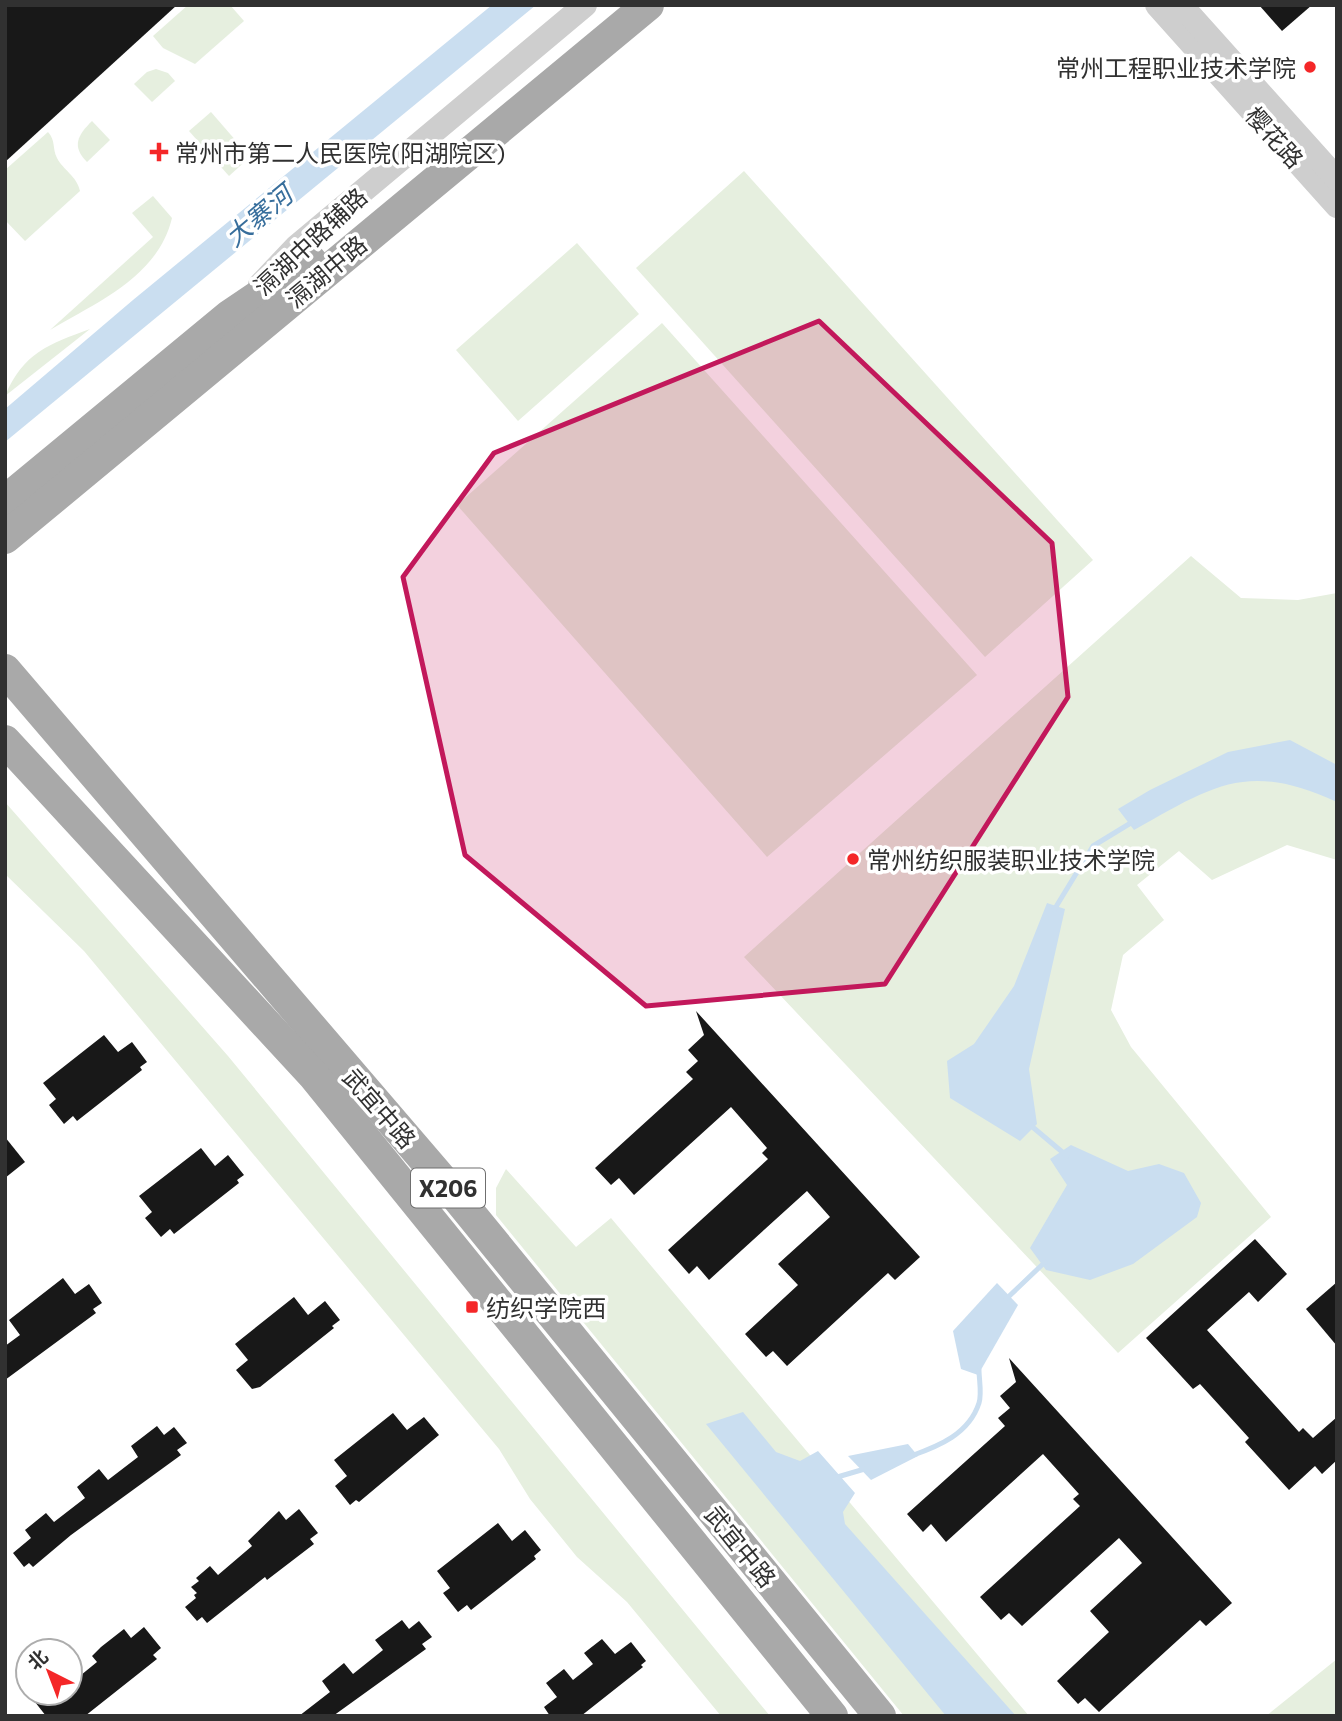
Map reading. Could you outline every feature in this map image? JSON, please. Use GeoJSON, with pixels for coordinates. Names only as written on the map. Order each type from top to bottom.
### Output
{"type":"FeatureCollection","features":[{"type":"Feature","properties":{"kind":"main road","name":"滆湖中路"},"geometry":{"type":"LineString","coordinates":[[5,500],[229,316],[310,261],[619,5]]}},
{"type":"Feature","properties":{"kind":"main road","name":"滆湖中路"},"geometry":{"type":"LineString","coordinates":[[5,538],[648,5]]}},
{"type":"Feature","properties":{"kind":"main road","name":"武宜中路"},"geometry":{"type":"LineString","coordinates":[[5,670],[455,1195],[880,1716]]}},
{"type":"Feature","properties":{"kind":"main road","name":"武宜中路"},"geometry":{"type":"LineString","coordinates":[[5,741],[314,1076],[832,1716]]}},
{"type":"Feature","properties":{"kind":"street","name":"滆湖中路辅路"},"geometry":{"type":"LineString","coordinates":[[229,316],[296,247],[586,5]]}},
{"type":"Feature","properties":{"kind":"street","name":"樱花路"},"geometry":{"type":"LineString","coordinates":[[1157,5],[1337,206]]}},
{"type":"Feature","properties":{"kind":"street","name":"樱花路"},"geometry":{"type":"LineString","coordinates":[[1181,5],[1337,179]]}},
{"type":"Feature","properties":{"kind":"highlighted area"},"geometry":{"type":"Polygon","coordinates":[[[819,321],[1052,543],[1068,697],[885,984],[646,1006],[465,855],[403,577],[494,453],[819,321]]]}},
{"type":"Feature","properties":{"kind":"green space"},"geometry":{"type":"Polygon","coordinates":[[[188,5],[230,5],[244,21],[195,64],[163,48],[153,36],[188,5]]]}},
{"type":"Feature","properties":{"kind":"green space"},"geometry":{"type":"Polygon","coordinates":[[[156,69],[168,73],[175,81],[152,102],[134,84],[147,72],[156,69]]]}},
{"type":"Feature","properties":{"kind":"green space"},"geometry":{"type":"Polygon","coordinates":[[[211,112],[250,157],[229,176],[189,131],[211,112]]]}},
{"type":"Feature","properties":{"kind":"green space"},"geometry":{"type":"Polygon","coordinates":[[[92,121],[110,140],[87,162],[79,151],[78,141],[92,121]]]}},
{"type":"Feature","properties":{"kind":"green space"},"geometry":{"type":"Polygon","coordinates":[[[48,132],[57,158],[76,181],[80,191],[25,241],[5,220],[5,170],[48,132]]]}},
{"type":"Feature","properties":{"kind":"green space"},"geometry":{"type":"Polygon","coordinates":[[[744,171],[1093,560],[985,657],[636,268],[744,171]]]}},
{"type":"Feature","properties":{"kind":"green space"},"geometry":{"type":"Polygon","coordinates":[[[153,196],[172,218],[165,239],[154,256],[123,286],[50,330],[153,237],[132,213],[153,196]]]}},
{"type":"Feature","properties":{"kind":"green space"},"geometry":{"type":"Polygon","coordinates":[[[577,243],[639,314],[518,421],[456,350],[577,243]]]}},
{"type":"Feature","properties":{"kind":"green space"},"geometry":{"type":"Polygon","coordinates":[[[662,323],[977,675],[767,857],[457,505],[662,323]]]}},
{"type":"Feature","properties":{"kind":"green space"},"geometry":{"type":"Polygon","coordinates":[[[90,329],[5,396],[20,370],[39,352],[90,329]]]}},
{"type":"Feature","properties":{"kind":"green space"},"geometry":{"type":"Polygon","coordinates":[[[1191,556],[1241,598],[1298,600],[1337,593],[1337,860],[1287,845],[1212,880],[1179,851],[1137,885],[1164,920],[1123,955],[1111,1010],[1131,1047],[1271,1217],[1118,1353],[744,957],[1191,556]]]}},
{"type":"Feature","properties":{"kind":"green space"},"geometry":{"type":"Polygon","coordinates":[[[5,802],[228,1056],[770,1716],[721,1716],[627,1602],[577,1557],[530,1499],[499,1449],[84,951],[5,874],[5,802]]]}},
{"type":"Feature","properties":{"kind":"green space"},"geometry":{"type":"Polygon","coordinates":[[[506,1169],[576,1247],[611,1218],[1029,1716],[904,1716],[496,1215],[496,1188],[506,1169]]]}},
{"type":"Feature","properties":{"kind":"green space"},"geometry":{"type":"Polygon","coordinates":[[[1337,1659],[1337,1716],[1266,1716],[1337,1659]]]}},
{"type":"Feature","properties":{"kind":"water","name":"大寨河"},"geometry":{"type":"Polygon","coordinates":[[[492,5],[536,5],[5,442],[5,409],[133,300],[492,5]]]}},
{"type":"Feature","properties":{"kind":"water"},"geometry":{"type":"Polygon","coordinates":[[[1290,740],[1337,765],[1337,802],[1279,783],[1254,781],[1210,791],[1134,830],[1118,809],[1150,790],[1228,752],[1290,740]]]}},
{"type":"Feature","properties":{"kind":"water"},"geometry":{"type":"Polygon","coordinates":[[[1047,903],[1065,909],[1029,1069],[1037,1124],[1020,1141],[950,1098],[947,1061],[974,1044],[1014,986],[1047,903]]]}},
{"type":"Feature","properties":{"kind":"water"},"geometry":{"type":"Polygon","coordinates":[[[1071,1145],[1128,1171],[1159,1164],[1184,1173],[1201,1203],[1197,1217],[1133,1264],[1090,1280],[1046,1270],[1030,1248],[1067,1185],[1050,1159],[1071,1145]]]}},
{"type":"Feature","properties":{"kind":"water"},"geometry":{"type":"Polygon","coordinates":[[[997,1283],[1018,1305],[978,1375],[961,1369],[953,1331],[997,1283]]]}},
{"type":"Feature","properties":{"kind":"water"},"geometry":{"type":"Polygon","coordinates":[[[743,1412],[776,1452],[800,1461],[818,1451],[855,1493],[843,1512],[845,1524],[1016,1716],[946,1716],[706,1424],[743,1412]]]}},
{"type":"Feature","properties":{"kind":"water"},"geometry":{"type":"Polygon","coordinates":[[[908,1444],[918,1456],[871,1480],[848,1456],[908,1444]]]}},
{"type":"Feature","properties":{"kind":"building"},"geometry":{"type":"Polygon","coordinates":[[[5,5],[177,5],[5,162],[5,5]]]}},
{"type":"Feature","properties":{"kind":"building"},"geometry":{"type":"Polygon","coordinates":[[[1259,5],[1312,5],[1282,31],[1259,5]]]}},
{"type":"Feature","properties":{"kind":"building"},"geometry":{"type":"Polygon","coordinates":[[[696,1011],[920,1257],[895,1280],[888,1273],[787,1366],[773,1351],[766,1357],[745,1334],[798,1285],[778,1264],[830,1217],[807,1191],[709,1280],[697,1266],[689,1274],[668,1250],[768,1159],[762,1153],[767,1148],[731,1107],[634,1195],[619,1178],[611,1185],[595,1168],[693,1079],[686,1072],[698,1061],[688,1050],[704,1035],[696,1011]]]}},
{"type":"Feature","properties":{"kind":"building"},"geometry":{"type":"Polygon","coordinates":[[[104,1035],[118,1052],[132,1042],[147,1062],[140,1067],[142,1070],[77,1121],[73,1116],[64,1124],[49,1105],[56,1099],[43,1083],[104,1035]]]}},
{"type":"Feature","properties":{"kind":"building"},"geometry":{"type":"Polygon","coordinates":[[[5,1137],[25,1162],[5,1178],[5,1137]]]}},
{"type":"Feature","properties":{"kind":"building"},"geometry":{"type":"Polygon","coordinates":[[[201,1148],[215,1166],[228,1155],[244,1175],[237,1180],[239,1183],[174,1234],[170,1229],[161,1237],[145,1218],[152,1212],[139,1196],[201,1148]]]}},
{"type":"Feature","properties":{"kind":"building"},"geometry":{"type":"Polygon","coordinates":[[[1255,1239],[1287,1274],[1258,1302],[1249,1292],[1207,1330],[1299,1432],[1303,1428],[1313,1438],[1337,1417],[1337,1460],[1322,1474],[1315,1466],[1289,1490],[1245,1442],[1249,1438],[1200,1384],[1193,1389],[1146,1338],[1255,1239]]]}},
{"type":"Feature","properties":{"kind":"building"},"geometry":{"type":"Polygon","coordinates":[[[63,1278],[75,1294],[89,1284],[102,1303],[93,1309],[96,1313],[5,1380],[5,1346],[20,1335],[9,1320],[63,1278]]]}},
{"type":"Feature","properties":{"kind":"building"},"geometry":{"type":"Polygon","coordinates":[[[1337,1282],[1337,1346],[1306,1309],[1337,1282]]]}},
{"type":"Feature","properties":{"kind":"building"},"geometry":{"type":"Polygon","coordinates":[[[294,1297],[308,1315],[325,1301],[340,1320],[332,1326],[334,1328],[260,1387],[252,1389],[236,1370],[248,1360],[235,1344],[294,1297]]]}},
{"type":"Feature","properties":{"kind":"building"},"geometry":{"type":"Polygon","coordinates":[[[1009,1358],[1232,1603],[1206,1626],[1200,1620],[1099,1712],[1085,1698],[1078,1704],[1057,1681],[1109,1632],[1090,1611],[1142,1563],[1119,1538],[1022,1626],[1009,1613],[1001,1620],[980,1597],[1080,1506],[1073,1499],[1079,1494],[1043,1454],[946,1542],[931,1524],[923,1532],[907,1514],[1005,1426],[998,1418],[1010,1408],[1000,1396],[1016,1382],[1009,1358]]]}},
{"type":"Feature","properties":{"kind":"building"},"geometry":{"type":"Polygon","coordinates":[[[393,1413],[407,1430],[424,1417],[439,1435],[359,1502],[356,1500],[350,1505],[335,1486],[347,1476],[334,1460],[393,1413]]]}},
{"type":"Feature","properties":{"kind":"building"},"geometry":{"type":"Polygon","coordinates":[[[157,1426],[164,1435],[174,1427],[187,1443],[177,1450],[181,1455],[71,1535],[33,1567],[29,1563],[24,1567],[13,1553],[31,1538],[25,1530],[46,1513],[54,1522],[85,1498],[77,1487],[99,1469],[108,1480],[138,1457],[131,1446],[157,1426]]]}},
{"type":"Feature","properties":{"kind":"building"},"geometry":{"type":"Polygon","coordinates":[[[299,1509],[318,1533],[310,1539],[314,1544],[267,1580],[265,1577],[207,1623],[202,1617],[197,1621],[185,1607],[196,1598],[194,1595],[197,1593],[191,1587],[199,1581],[196,1578],[210,1566],[218,1575],[252,1546],[248,1541],[279,1511],[286,1520],[299,1509]]]}},
{"type":"Feature","properties":{"kind":"building"},"geometry":{"type":"Polygon","coordinates":[[[498,1523],[512,1541],[525,1530],[541,1550],[534,1556],[536,1559],[471,1610],[467,1605],[458,1612],[443,1593],[450,1588],[437,1571],[498,1523]]]}},
{"type":"Feature","properties":{"kind":"building"},"geometry":{"type":"Polygon","coordinates":[[[402,1620],[409,1629],[419,1621],[432,1637],[422,1644],[426,1649],[333,1716],[299,1716],[330,1692],[322,1681],[344,1663],[353,1674],[383,1650],[375,1640],[402,1620]]]}},
{"type":"Feature","properties":{"kind":"building"},"geometry":{"type":"Polygon","coordinates":[[[144,1627],[161,1648],[153,1655],[157,1659],[85,1716],[46,1716],[39,1707],[84,1707],[84,1673],[97,1662],[92,1656],[124,1629],[131,1638],[144,1627]]]}},
{"type":"Feature","properties":{"kind":"building"},"geometry":{"type":"Polygon","coordinates":[[[602,1639],[615,1654],[631,1642],[646,1661],[641,1665],[643,1667],[581,1716],[550,1716],[544,1707],[557,1697],[546,1683],[564,1669],[573,1680],[593,1664],[584,1653],[602,1639]]]}},
{"type":"Feature","properties":{"kind":"waterway"},"geometry":{"type":"LineString","coordinates":[[1054,910],[1093,846],[1134,821]]}},
{"type":"Feature","properties":{"kind":"waterway"},"geometry":{"type":"LineString","coordinates":[[1029,1124],[1067,1156]]}},
{"type":"Feature","properties":{"kind":"waterway"},"geometry":{"type":"LineString","coordinates":[[1004,1301],[1045,1262]]}},
{"type":"Feature","properties":{"kind":"waterway"},"geometry":{"type":"LineString","coordinates":[[911,1456],[942,1443],[968,1423],[980,1399],[979,1370]]}},
{"type":"Feature","properties":{"kind":"waterway"},"geometry":{"type":"LineString","coordinates":[[834,1478],[868,1468]]}},
{"type":"Feature","properties":{"kind":"place","name":"常州工程职业技术学院"},"geometry":{"type":"Point","coordinates":[1310,67]}},
{"type":"Feature","properties":{"kind":"place","name":"常州市第二人民医院(阳湖院区)"},"geometry":{"type":"Point","coordinates":[159,152]}},
{"type":"Feature","properties":{"kind":"place","name":"常州纺织服装职业技术学院"},"geometry":{"type":"Point","coordinates":[853,859]}},
{"type":"Feature","properties":{"kind":"place","name":"纺织学院西"},"geometry":{"type":"Point","coordinates":[472,1307]}}]}
